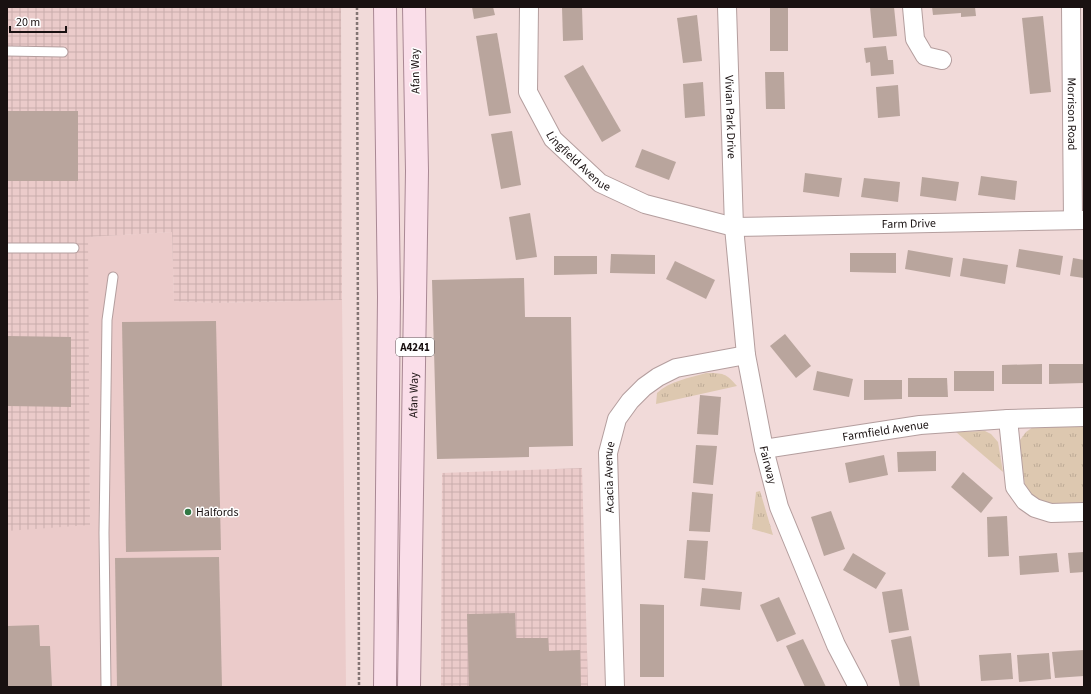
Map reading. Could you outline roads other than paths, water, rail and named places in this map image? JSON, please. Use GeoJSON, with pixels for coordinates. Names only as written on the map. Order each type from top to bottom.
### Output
{"type":"FeatureCollection","features":[{"type":"Feature","properties":{"kind":"main road","name":"A4241"},"geometry":{"type":"LineString","coordinates":[[385,7],[389,297],[385,687]]}},
{"type":"Feature","properties":{"kind":"main road","name":"Afan Way"},"geometry":{"type":"LineString","coordinates":[[410,687],[417,172],[414,7]]}},
{"type":"Feature","properties":{"kind":"street","name":"Lingfield Avenue"},"geometry":{"type":"LineString","coordinates":[[529,7],[528,92],[553,139],[600,183],[645,204],[734,227]]}},
{"type":"Feature","properties":{"kind":"street","name":"Vivian Park Drive"},"geometry":{"type":"LineString","coordinates":[[727,7],[734,227]]}},
{"type":"Feature","properties":{"kind":"street"},"geometry":{"type":"LineString","coordinates":[[912,7],[915,39],[925,56],[942,60]]}},
{"type":"Feature","properties":{"kind":"street","name":"Morrison Road"},"geometry":{"type":"LineString","coordinates":[[1071,7],[1079,220]]}},
{"type":"Feature","properties":{"kind":"street","name":"Farm Drive"},"geometry":{"type":"LineString","coordinates":[[734,227],[1079,220]]}},
{"type":"Feature","properties":{"kind":"street","name":"Fairway"},"geometry":{"type":"LineString","coordinates":[[734,227],[746,355],[764,449],[780,507],[836,645],[858,687]]}},
{"type":"Feature","properties":{"kind":"street","name":"Acacia Avenue"},"geometry":{"type":"LineString","coordinates":[[615,687],[608,454],[617,419],[630,401],[644,387],[658,377],[676,368],[746,355]]}},
{"type":"Feature","properties":{"kind":"street","name":"Farmfield Avenue"},"geometry":{"type":"LineString","coordinates":[[764,449],[920,424],[1008,419],[1084,417]]}},
{"type":"Feature","properties":{"kind":"street"},"geometry":{"type":"LineString","coordinates":[[1008,419],[1015,487],[1025,500],[1035,508],[1051,513],[1084,512]]}},
{"type":"Feature","properties":{"kind":"lane"},"geometry":{"type":"LineString","coordinates":[[7,51],[63,52]]}},
{"type":"Feature","properties":{"kind":"lane"},"geometry":{"type":"LineString","coordinates":[[7,248],[74,248]]}},
{"type":"Feature","properties":{"kind":"lane"},"geometry":{"type":"LineString","coordinates":[[106,687],[104,534],[107,320],[113,276]]}},
{"type":"Feature","properties":{"kind":"place","name":"Halfords"},"geometry":{"type":"Point","coordinates":[188,512]}}]}
